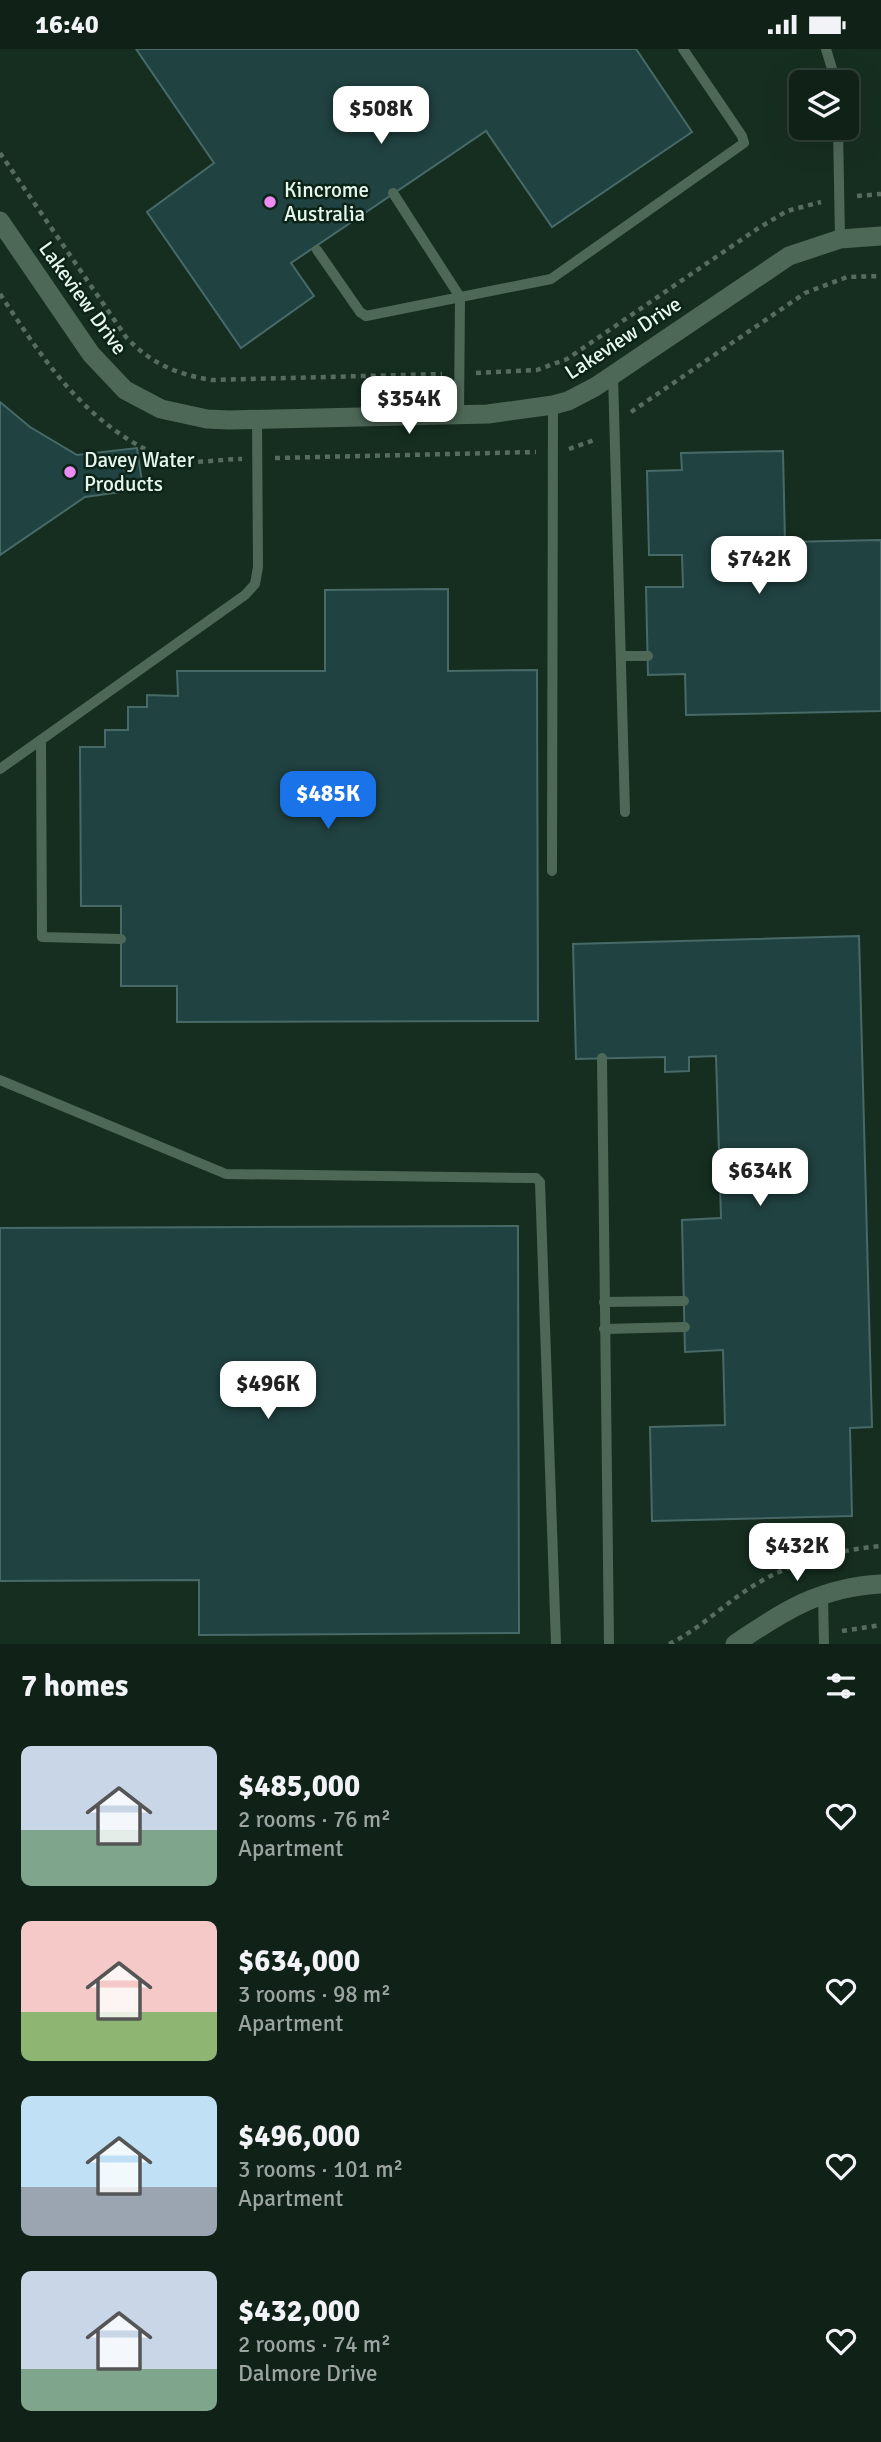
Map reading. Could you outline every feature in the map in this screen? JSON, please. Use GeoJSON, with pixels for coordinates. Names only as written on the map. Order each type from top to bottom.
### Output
{"type":"FeatureCollection","features":[{"type":"Feature","properties":{"kind":"street","name":"Lakeview Drive"},"geometry":{"type":"LineString","coordinates":[[0,221],[91,354],[125,390],[161,408],[187,416],[257,420],[517,411],[568,401],[613,375],[789,256],[840,239],[881,236]]}},
{"type":"Feature","properties":{"kind":"street"},"geometry":{"type":"LineString","coordinates":[[735,1644],[786,1610],[824,1594],[881,1584]]}},
{"type":"Feature","properties":{"kind":"lane"},"geometry":{"type":"LineString","coordinates":[[317,250],[363,315],[369,316],[551,279],[744,143],[742,136],[683,49]]}},
{"type":"Feature","properties":{"kind":"lane"},"geometry":{"type":"LineString","coordinates":[[826,49],[832,70]]}},
{"type":"Feature","properties":{"kind":"lane"},"geometry":{"type":"LineString","coordinates":[[838,140],[840,239]]}},
{"type":"Feature","properties":{"kind":"lane"},"geometry":{"type":"LineString","coordinates":[[393,193],[460,297],[459,414]]}},
{"type":"Feature","properties":{"kind":"lane"},"geometry":{"type":"LineString","coordinates":[[613,375],[625,812]]}},
{"type":"Feature","properties":{"kind":"lane"},"geometry":{"type":"LineString","coordinates":[[552,871],[553,405]]}},
{"type":"Feature","properties":{"kind":"lane"},"geometry":{"type":"LineString","coordinates":[[0,769],[245,595],[255,584],[258,567],[257,420]]}},
{"type":"Feature","properties":{"kind":"lane"},"geometry":{"type":"LineString","coordinates":[[621,656],[648,656]]}},
{"type":"Feature","properties":{"kind":"lane"},"geometry":{"type":"LineString","coordinates":[[41,740],[42,937],[121,939]]}},
{"type":"Feature","properties":{"kind":"lane"},"geometry":{"type":"LineString","coordinates":[[602,1058],[609,1644]]}},
{"type":"Feature","properties":{"kind":"lane"},"geometry":{"type":"LineString","coordinates":[[0,1080],[226,1174],[536,1178],[540,1182],[556,1644]]}},
{"type":"Feature","properties":{"kind":"lane"},"geometry":{"type":"LineString","coordinates":[[604,1302],[684,1301]]}},
{"type":"Feature","properties":{"kind":"lane"},"geometry":{"type":"LineString","coordinates":[[604,1329],[685,1327]]}},
{"type":"Feature","properties":{"kind":"lane"},"geometry":{"type":"LineString","coordinates":[[824,1594],[824,1644]]}},
{"type":"Feature","properties":{"kind":"path"},"geometry":{"type":"LineString","coordinates":[[669,1644],[696,1629],[755,1584],[782,1570],[828,1555],[881,1546]]}},
{"type":"Feature","properties":{"kind":"building","name":"Kincrome Australia"},"geometry":{"type":"Polygon","coordinates":[[[136,49],[636,49],[692,132],[552,227],[486,131],[291,263],[314,296],[241,348],[147,212],[214,163],[136,49]]]}},
{"type":"Feature","properties":{"kind":"building","name":"Davey Water Products"},"geometry":{"type":"Polygon","coordinates":[[[0,402],[30,427],[77,455],[137,448],[143,489],[85,497],[0,555],[0,402]]]}},
{"type":"Feature","properties":{"kind":"building"},"geometry":{"type":"Polygon","coordinates":[[[783,451],[785,542],[881,540],[881,711],[686,715],[685,674],[648,675],[646,587],[683,587],[682,555],[649,555],[647,471],[682,470],[681,453],[783,451]]]}},
{"type":"Feature","properties":{"kind":"building"},"geometry":{"type":"Polygon","coordinates":[[[448,589],[448,671],[537,670],[538,1021],[177,1022],[177,986],[121,986],[121,906],[81,906],[80,747],[105,747],[105,730],[128,730],[128,707],[147,707],[147,695],[178,696],[177,671],[325,671],[325,590],[448,589]]]}},
{"type":"Feature","properties":{"kind":"building"},"geometry":{"type":"Polygon","coordinates":[[[859,936],[872,1427],[850,1428],[852,1516],[652,1521],[650,1427],[725,1425],[723,1350],[685,1352],[682,1220],[721,1218],[716,1056],[689,1057],[689,1071],[665,1072],[665,1057],[576,1059],[573,944],[859,936]]]}},
{"type":"Feature","properties":{"kind":"building"},"geometry":{"type":"Polygon","coordinates":[[[518,1226],[519,1633],[199,1635],[199,1580],[0,1581],[0,1228],[518,1226]]]}},
{"type":"Feature","properties":{"kind":"place","name":"Kincrome Australia"},"geometry":{"type":"Point","coordinates":[270,202]}},
{"type":"Feature","properties":{"kind":"place","name":"Davey Water Products"},"geometry":{"type":"Point","coordinates":[70,472]}}]}
